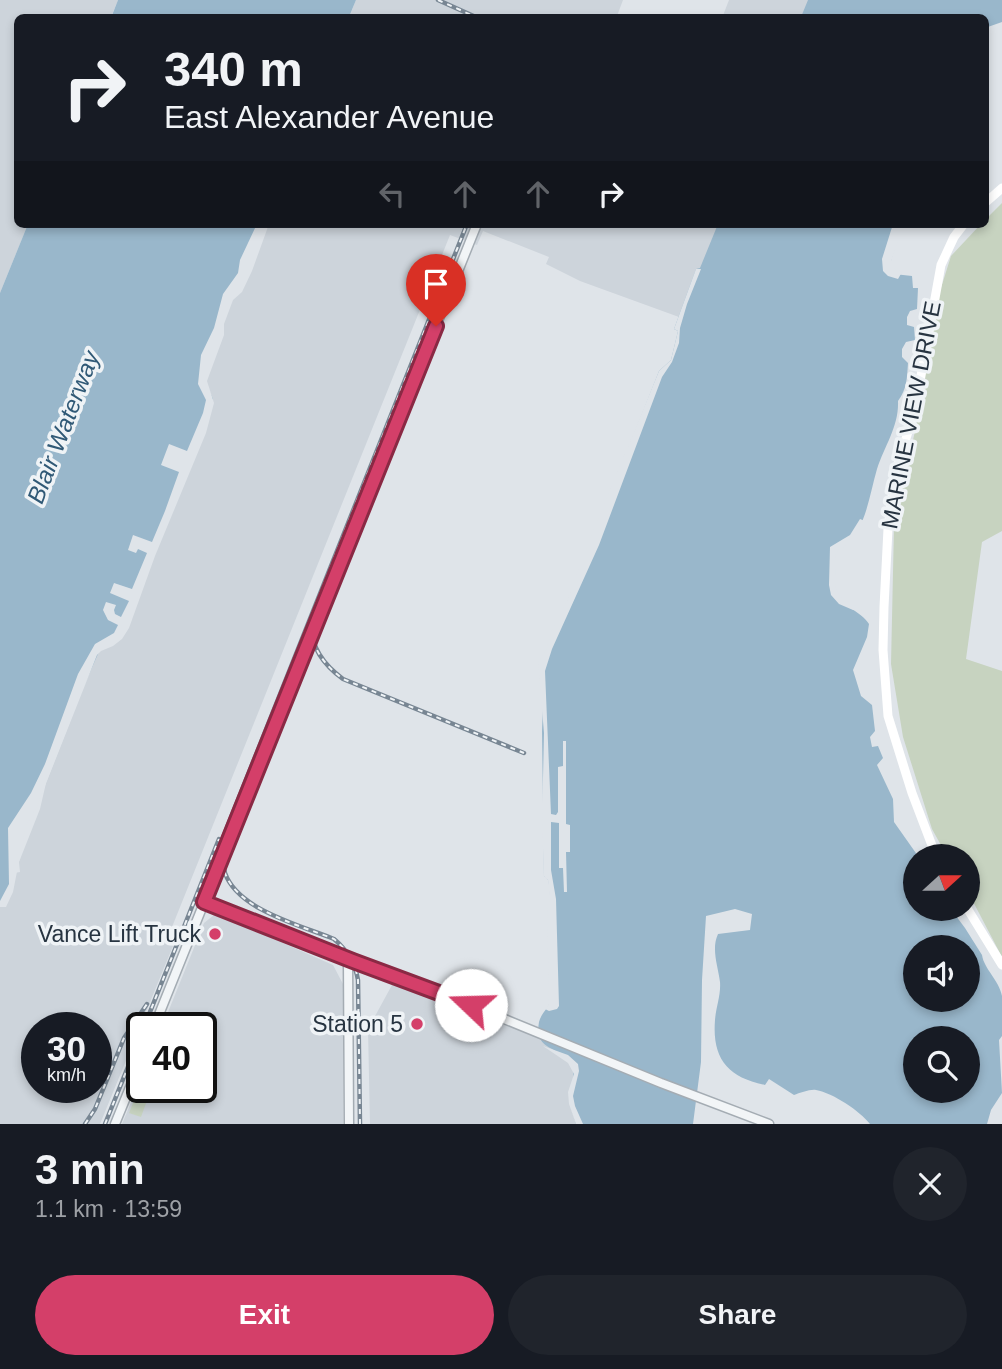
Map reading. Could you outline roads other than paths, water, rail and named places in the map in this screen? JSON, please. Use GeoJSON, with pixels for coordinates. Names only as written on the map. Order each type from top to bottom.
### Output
{"type":"FeatureCollection","features":[{"type":"Feature","properties":{"kind":"main road","name":"MARINE VIEW DRIVE"},"geometry":{"type":"LineString","coordinates":[[931,844],[888,716],[883,650],[884,607],[888,529],[895,474],[917,400],[941,265],[961,228]]}},
{"type":"Feature","properties":{"kind":"main road"},"geometry":{"type":"LineString","coordinates":[[975,921],[1002,965]]}},
{"type":"Feature","properties":{"kind":"street"},"geometry":{"type":"LineString","coordinates":[[160,1012],[475,228]]}},
{"type":"Feature","properties":{"kind":"street"},"geometry":{"type":"LineString","coordinates":[[204,902],[348,960],[518,1023],[661,1083],[769,1124]]}},
{"type":"Feature","properties":{"kind":"street"},"geometry":{"type":"LineString","coordinates":[[348,960],[349,1124]]}},
{"type":"Feature","properties":{"kind":"street"},"geometry":{"type":"LineString","coordinates":[[115,1124],[126,1097]]}},
{"type":"Feature","properties":{"kind":"water"},"geometry":{"type":"Polygon","coordinates":[[[118,0],[356,0],[350,14],[113,14],[118,0]]]}},
{"type":"Feature","properties":{"kind":"water"},"geometry":{"type":"Polygon","coordinates":[[[808,0],[1002,0],[1002,22],[989,27],[989,14],[802,14],[808,0]]]}},
{"type":"Feature","properties":{"kind":"water","name":"Blair Waterway"},"geometry":{"type":"Polygon","coordinates":[[[26,228],[264,228],[230,298],[204,379],[213,399],[124,630],[101,647],[23,825],[14,873],[0,907],[0,293],[26,228]]]}},
{"type":"Feature","properties":{"kind":"water"},"geometry":{"type":"Polygon","coordinates":[[[716,228],[901,228],[890,264],[894,274],[912,276],[913,288],[918,288],[917,309],[910,311],[907,317],[907,325],[914,327],[915,340],[906,342],[902,349],[902,357],[908,363],[905,388],[898,401],[894,427],[877,469],[867,509],[857,532],[832,554],[831,585],[835,595],[869,624],[867,637],[853,670],[861,696],[872,705],[875,731],[870,737],[872,747],[878,746],[883,758],[877,765],[893,799],[894,822],[910,844],[903,844],[903,921],[960,921],[969,935],[903,935],[903,1012],[980,1012],[980,952],[1002,996],[1002,1036],[999,1040],[1002,1093],[991,1110],[987,1124],[870,1124],[846,1103],[823,1092],[811,1090],[794,1095],[769,1079],[765,1085],[732,1071],[719,1055],[716,1045],[715,1020],[720,982],[715,946],[718,934],[750,930],[752,914],[735,909],[706,916],[701,1062],[693,1124],[576,1124],[570,1103],[572,1067],[540,1038],[539,1022],[550,1002],[552,991],[550,901],[548,880],[544,876],[542,731],[545,658],[659,371],[671,360],[678,331],[674,329],[696,269],[700,268],[716,228]]]}},
{"type":"Feature","properties":{"kind":"railway"},"geometry":{"type":"LineString","coordinates":[[438,0],[469,14]]}},
{"type":"Feature","properties":{"kind":"railway"},"geometry":{"type":"LineString","coordinates":[[360,1124],[358,980],[353,962],[334,939],[272,915],[243,897],[232,886],[225,873],[222,840],[465,228]]}},
{"type":"Feature","properties":{"kind":"railway"},"geometry":{"type":"LineString","coordinates":[[312,621],[315,647],[330,668],[343,679],[524,753]]}},
{"type":"Feature","properties":{"kind":"railway"},"geometry":{"type":"LineString","coordinates":[[150,1012],[219,839]]}},
{"type":"Feature","properties":{"kind":"railway"},"geometry":{"type":"LineString","coordinates":[[85,1124],[95,1109],[124,1038],[147,1004]]}},
{"type":"Feature","properties":{"kind":"railway"},"geometry":{"type":"LineString","coordinates":[[105,1124],[126,1072]]}},
{"type":"Feature","properties":{"kind":"place","name":"Vance Lift Truck"},"geometry":{"type":"Point","coordinates":[215,934]}},
{"type":"Feature","properties":{"kind":"place","name":"Station 5"},"geometry":{"type":"Point","coordinates":[417,1024]}}]}
